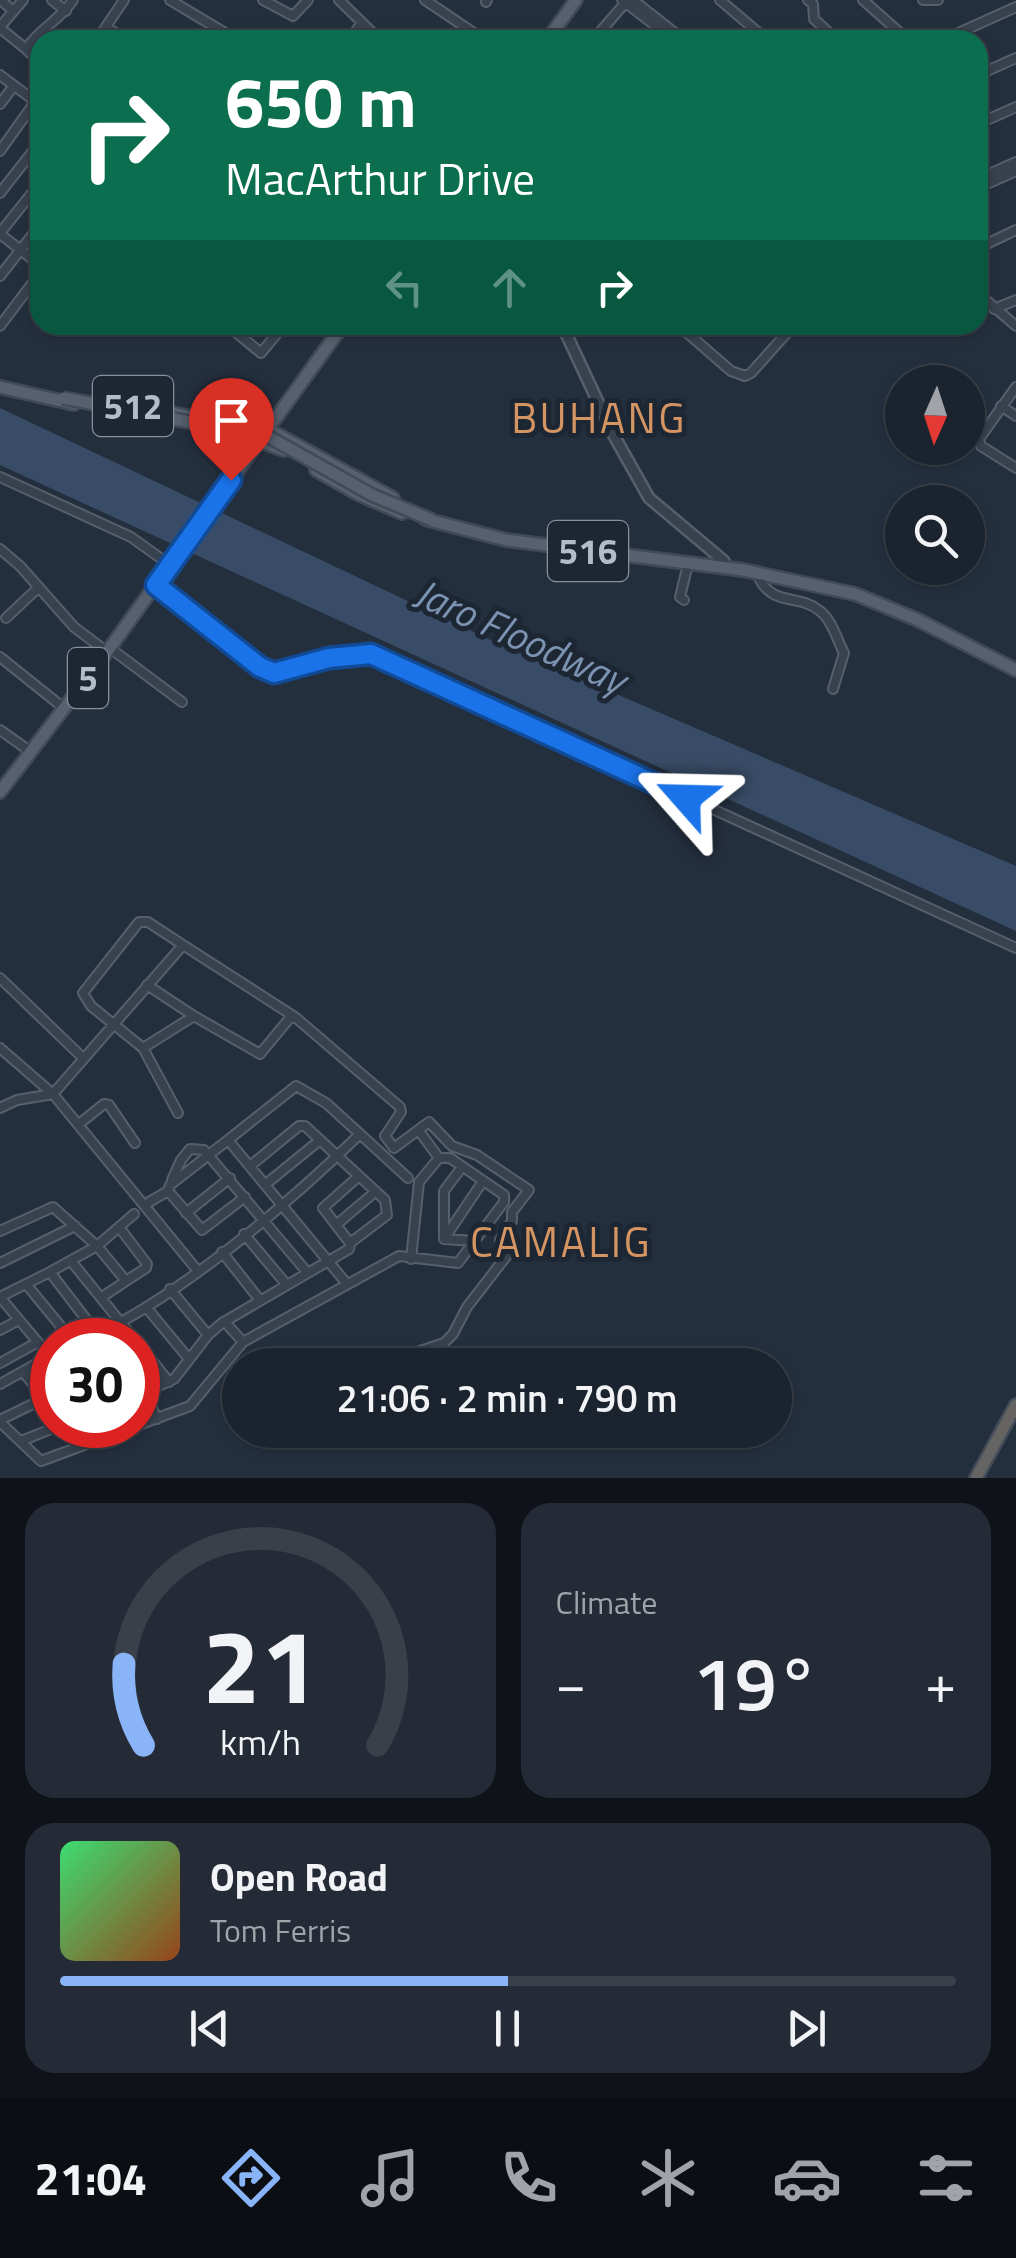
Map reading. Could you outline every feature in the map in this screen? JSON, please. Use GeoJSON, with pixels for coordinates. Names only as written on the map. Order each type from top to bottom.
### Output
{"type":"FeatureCollection","features":[{"type":"Feature","properties":{"kind":"highway"},"geometry":{"type":"LineString","coordinates":[[976,1478],[1016,1405]]}},
{"type":"Feature","properties":{"kind":"main road"},"geometry":{"type":"LineString","coordinates":[[554,30],[576,0]]}},
{"type":"Feature","properties":{"kind":"main road","name":"5"},"geometry":{"type":"LineString","coordinates":[[0,791],[109,650],[336,335]]}},
{"type":"Feature","properties":{"kind":"main road","name":"512"},"geometry":{"type":"LineString","coordinates":[[0,384],[270,437],[372,495],[432,520]]}},
{"type":"Feature","properties":{"kind":"main road","name":"512"},"geometry":{"type":"LineString","coordinates":[[49,395],[248,426],[263,436]]}},
{"type":"Feature","properties":{"kind":"main road","name":"512"},"geometry":{"type":"LineString","coordinates":[[49,395],[234,434],[263,436]]}},
{"type":"Feature","properties":{"kind":"main road"},"geometry":{"type":"LineString","coordinates":[[234,434],[245,441],[249,456],[284,444],[278,416],[248,426]]}},
{"type":"Feature","properties":{"kind":"main road","name":"516"},"geometry":{"type":"LineString","coordinates":[[263,436],[416,508],[432,520],[506,540],[746,570],[818,585],[888,606],[1016,670]]}},
{"type":"Feature","properties":{"kind":"main road"},"geometry":{"type":"LineString","coordinates":[[724,561],[760,580]]}},
{"type":"Feature","properties":{"kind":"street"},"geometry":{"type":"LineString","coordinates":[[1,0],[13,11]]}},
{"type":"Feature","properties":{"kind":"street"},"geometry":{"type":"LineString","coordinates":[[24,0],[0,27],[30,53]]}},
{"type":"Feature","properties":{"kind":"street"},"geometry":{"type":"LineString","coordinates":[[52,0],[66,11]]}},
{"type":"Feature","properties":{"kind":"street"},"geometry":{"type":"LineString","coordinates":[[43,30],[73,0]]}},
{"type":"Feature","properties":{"kind":"street"},"geometry":{"type":"LineString","coordinates":[[104,30],[124,0]]}},
{"type":"Feature","properties":{"kind":"street"},"geometry":{"type":"LineString","coordinates":[[170,0],[220,30]]}},
{"type":"Feature","properties":{"kind":"street"},"geometry":{"type":"LineString","coordinates":[[263,0],[294,16],[308,0]]}},
{"type":"Feature","properties":{"kind":"street"},"geometry":{"type":"LineString","coordinates":[[339,0],[369,30]]}},
{"type":"Feature","properties":{"kind":"street"},"geometry":{"type":"LineString","coordinates":[[424,0],[469,30]]}},
{"type":"Feature","properties":{"kind":"street"},"geometry":{"type":"LineString","coordinates":[[720,0],[756,30]]}},
{"type":"Feature","properties":{"kind":"street"},"geometry":{"type":"LineString","coordinates":[[733,10],[740,0]]}},
{"type":"Feature","properties":{"kind":"street"},"geometry":{"type":"LineString","coordinates":[[863,0],[897,30]]}},
{"type":"Feature","properties":{"kind":"street"},"geometry":{"type":"LineString","coordinates":[[876,11],[885,0]]}},
{"type":"Feature","properties":{"kind":"street"},"geometry":{"type":"LineString","coordinates":[[922,0],[938,0]]}},
{"type":"Feature","properties":{"kind":"street"},"geometry":{"type":"LineString","coordinates":[[602,30],[627,1]]}},
{"type":"Feature","properties":{"kind":"street"},"geometry":{"type":"LineString","coordinates":[[627,1],[662,30]]}},
{"type":"Feature","properties":{"kind":"street"},"geometry":{"type":"LineString","coordinates":[[627,1],[669,30]]}},
{"type":"Feature","properties":{"kind":"street"},"geometry":{"type":"LineString","coordinates":[[812,1],[814,20],[826,30]]}},
{"type":"Feature","properties":{"kind":"street"},"geometry":{"type":"LineString","coordinates":[[965,30],[1016,7]]}},
{"type":"Feature","properties":{"kind":"street"},"geometry":{"type":"LineString","coordinates":[[360,30],[365,26]]}},
{"type":"Feature","properties":{"kind":"street"},"geometry":{"type":"LineString","coordinates":[[364,30],[365,26]]}},
{"type":"Feature","properties":{"kind":"street"},"geometry":{"type":"LineString","coordinates":[[106,27],[111,30]]}},
{"type":"Feature","properties":{"kind":"street"},"geometry":{"type":"LineString","coordinates":[[26,49],[30,45]]}},
{"type":"Feature","properties":{"kind":"street"},"geometry":{"type":"LineString","coordinates":[[988,71],[1016,58]]}},
{"type":"Feature","properties":{"kind":"street"},"geometry":{"type":"LineString","coordinates":[[0,75],[30,99]]}},
{"type":"Feature","properties":{"kind":"street"},"geometry":{"type":"LineString","coordinates":[[0,104],[13,87]]}},
{"type":"Feature","properties":{"kind":"street"},"geometry":{"type":"LineString","coordinates":[[988,120],[1016,107]]}},
{"type":"Feature","properties":{"kind":"street"},"geometry":{"type":"LineString","coordinates":[[0,151],[30,114]]}},
{"type":"Feature","properties":{"kind":"street"},"geometry":{"type":"LineString","coordinates":[[0,194],[30,155]]}},
{"type":"Feature","properties":{"kind":"street"},"geometry":{"type":"LineString","coordinates":[[988,175],[1016,162]]}},
{"type":"Feature","properties":{"kind":"street"},"geometry":{"type":"LineString","coordinates":[[988,184],[1016,171]]}},
{"type":"Feature","properties":{"kind":"street"},"geometry":{"type":"LineString","coordinates":[[30,196],[0,234],[30,260]]}},
{"type":"Feature","properties":{"kind":"street"},"geometry":{"type":"LineString","coordinates":[[988,243],[1016,230]]}},
{"type":"Feature","properties":{"kind":"street"},"geometry":{"type":"LineString","coordinates":[[0,276],[30,238]]}},
{"type":"Feature","properties":{"kind":"street"},"geometry":{"type":"LineString","coordinates":[[0,326],[30,283]]}},
{"type":"Feature","properties":{"kind":"street"},"geometry":{"type":"LineString","coordinates":[[994,309],[1016,300]]}},
{"type":"Feature","properties":{"kind":"street"},"geometry":{"type":"LineString","coordinates":[[988,303],[1016,326]]}},
{"type":"Feature","properties":{"kind":"street"},"geometry":{"type":"LineString","coordinates":[[242,335],[264,352],[277,335]]}},
{"type":"Feature","properties":{"kind":"street"},"geometry":{"type":"LineString","coordinates":[[567,335],[648,498],[724,561]]}},
{"type":"Feature","properties":{"kind":"street"},"geometry":{"type":"LineString","coordinates":[[690,335],[731,371],[745,376],[785,335]]}},
{"type":"Feature","properties":{"kind":"street"},"geometry":{"type":"LineString","coordinates":[[1016,387],[980,435],[979,443],[1016,468]]}},
{"type":"Feature","properties":{"kind":"street"},"geometry":{"type":"LineString","coordinates":[[1000,406],[1016,416]]}},
{"type":"Feature","properties":{"kind":"street"},"geometry":{"type":"LineString","coordinates":[[0,477],[131,537],[171,563]]}},
{"type":"Feature","properties":{"kind":"street"},"geometry":{"type":"LineString","coordinates":[[0,548],[74,627],[182,702]]}},
{"type":"Feature","properties":{"kind":"street"},"geometry":{"type":"LineString","coordinates":[[684,600],[680,597],[688,564]]}},
{"type":"Feature","properties":{"kind":"street"},"geometry":{"type":"LineString","coordinates":[[760,580],[764,588],[782,600],[804,600],[826,616],[844,652],[833,689]]}},
{"type":"Feature","properties":{"kind":"street"},"geometry":{"type":"LineString","coordinates":[[156,585],[266,670],[274,673],[329,658],[371,654],[386,659],[1016,948]]}},
{"type":"Feature","properties":{"kind":"street"},"geometry":{"type":"LineString","coordinates":[[6,618],[38,587]]}},
{"type":"Feature","properties":{"kind":"street"},"geometry":{"type":"LineString","coordinates":[[0,657],[65,708]]}},
{"type":"Feature","properties":{"kind":"street"},"geometry":{"type":"LineString","coordinates":[[0,730],[31,752]]}},
{"type":"Feature","properties":{"kind":"street"},"geometry":{"type":"LineString","coordinates":[[178,1112],[143,1048],[91,1006],[84,993],[139,922],[148,922],[295,1016],[400,1107],[401,1112],[385,1136],[394,1148],[429,1122],[452,1146],[476,1155],[529,1190],[512,1212],[512,1222],[500,1240],[508,1254],[467,1306],[453,1334],[444,1344],[431,1348]]}},
{"type":"Feature","properties":{"kind":"street"},"geometry":{"type":"LineString","coordinates":[[0,1108],[17,1100],[52,1094],[183,945]]}},
{"type":"Feature","properties":{"kind":"street"},"geometry":{"type":"LineString","coordinates":[[0,978],[83,1058]]}},
{"type":"Feature","properties":{"kind":"street"},"geometry":{"type":"LineString","coordinates":[[147,985],[256,1054],[264,1052],[295,1016]]}},
{"type":"Feature","properties":{"kind":"street"},"geometry":{"type":"LineString","coordinates":[[143,1048],[194,1016]]}},
{"type":"Feature","properties":{"kind":"street"},"geometry":{"type":"LineString","coordinates":[[0,1048],[80,1124],[195,1272]]}},
{"type":"Feature","properties":{"kind":"street"},"geometry":{"type":"LineString","coordinates":[[30,1332],[0,1297],[97,1246],[296,1086],[326,1104],[408,1178]]}},
{"type":"Feature","properties":{"kind":"street"},"geometry":{"type":"LineString","coordinates":[[80,1124],[104,1104],[109,1105],[135,1143]]}},
{"type":"Feature","properties":{"kind":"street"},"geometry":{"type":"LineString","coordinates":[[160,1386],[169,1382],[225,1322],[349,1249],[350,1243],[388,1214],[386,1203],[302,1124],[250,1166]]}},
{"type":"Feature","properties":{"kind":"street"},"geometry":{"type":"LineString","coordinates":[[126,1318],[222,1252],[360,1134]]}},
{"type":"Feature","properties":{"kind":"street"},"geometry":{"type":"LineString","coordinates":[[422,1135],[438,1158]]}},
{"type":"Feature","properties":{"kind":"street"},"geometry":{"type":"LineString","coordinates":[[228,1140],[347,1284]]}},
{"type":"Feature","properties":{"kind":"street"},"geometry":{"type":"LineString","coordinates":[[266,1184],[320,1140]]}},
{"type":"Feature","properties":{"kind":"street"},"geometry":{"type":"LineString","coordinates":[[169,1188],[190,1149],[199,1148],[209,1154],[307,1272]]}},
{"type":"Feature","properties":{"kind":"street"},"geometry":{"type":"LineString","coordinates":[[160,1418],[190,1406],[243,1342],[398,1256],[458,1263],[504,1202],[504,1196],[450,1158],[438,1158]]}},
{"type":"Feature","properties":{"kind":"street"},"geometry":{"type":"LineString","coordinates":[[410,1259],[419,1182],[438,1158]]}},
{"type":"Feature","properties":{"kind":"street"},"geometry":{"type":"LineString","coordinates":[[444,1238],[444,1190],[462,1167]]}},
{"type":"Feature","properties":{"kind":"street"},"geometry":{"type":"LineString","coordinates":[[350,1243],[322,1208],[359,1176]]}},
{"type":"Feature","properties":{"kind":"street"},"geometry":{"type":"LineString","coordinates":[[186,1213],[230,1178]]}},
{"type":"Feature","properties":{"kind":"street"},"geometry":{"type":"LineString","coordinates":[[444,1238],[483,1181]]}},
{"type":"Feature","properties":{"kind":"street"},"geometry":{"type":"LineString","coordinates":[[169,1188],[202,1230],[244,1197]]}},
{"type":"Feature","properties":{"kind":"street"},"geometry":{"type":"LineString","coordinates":[[336,1225],[375,1192]]}},
{"type":"Feature","properties":{"kind":"street"},"geometry":{"type":"LineString","coordinates":[[0,1232],[50,1206],[97,1246],[126,1281]]}},
{"type":"Feature","properties":{"kind":"street"},"geometry":{"type":"LineString","coordinates":[[0,1263],[75,1226]]}},
{"type":"Feature","properties":{"kind":"street"},"geometry":{"type":"LineString","coordinates":[[102,1297],[148,1264],[119,1228]]}},
{"type":"Feature","properties":{"kind":"street"},"geometry":{"type":"LineString","coordinates":[[244,1234],[286,1284]]}},
{"type":"Feature","properties":{"kind":"street"},"geometry":{"type":"LineString","coordinates":[[444,1238],[474,1241]]}},
{"type":"Feature","properties":{"kind":"street"},"geometry":{"type":"LineString","coordinates":[[222,1252],[260,1299]]}},
{"type":"Feature","properties":{"kind":"street"},"geometry":{"type":"LineString","coordinates":[[71,1260],[117,1318]]}},
{"type":"Feature","properties":{"kind":"street"},"geometry":{"type":"LineString","coordinates":[[50,1272],[85,1318]]}},
{"type":"Feature","properties":{"kind":"street"},"geometry":{"type":"LineString","coordinates":[[26,1284],[54,1318]]}},
{"type":"Feature","properties":{"kind":"street"},"geometry":{"type":"LineString","coordinates":[[170,1290],[208,1336]]}},
{"type":"Feature","properties":{"kind":"street"},"geometry":{"type":"LineString","coordinates":[[146,1306],[189,1359]]}},
{"type":"Feature","properties":{"kind":"street"},"geometry":{"type":"LineString","coordinates":[[0,1330],[20,1320]]}},
{"type":"Feature","properties":{"kind":"street"},"geometry":{"type":"LineString","coordinates":[[225,1322],[243,1342]]}},
{"type":"Feature","properties":{"kind":"street"},"geometry":{"type":"LineString","coordinates":[[0,1363],[30,1346]]}},
{"type":"Feature","properties":{"kind":"street"},"geometry":{"type":"LineString","coordinates":[[0,1384],[30,1368]]}},
{"type":"Feature","properties":{"kind":"street"},"geometry":{"type":"LineString","coordinates":[[160,1371],[169,1382]]}},
{"type":"Feature","properties":{"kind":"street"},"geometry":{"type":"LineString","coordinates":[[22,1372],[30,1381]]}},
{"type":"Feature","properties":{"kind":"street"},"geometry":{"type":"LineString","coordinates":[[30,1406],[0,1421],[39,1460],[77,1448]]}},
{"type":"Feature","properties":{"kind":"street"},"geometry":{"type":"LineString","coordinates":[[21,1441],[30,1437]]}},
{"type":"Feature","properties":{"kind":"water"},"geometry":{"type":"Polygon","coordinates":[[[0,408],[486,638],[1016,866],[1016,931],[0,465],[0,408]]]}},
{"type":"Feature","properties":{"kind":"district","name":"BUHANG"},"geometry":{"type":"Point","coordinates":[599,417]}},
{"type":"Feature","properties":{"kind":"district","name":"CAMALIG"},"geometry":{"type":"Point","coordinates":[561,1241]}},
{"type":"Feature","properties":{"kind":"route"},"geometry":{"type":"LineString","coordinates":[[231,480],[156,585],[260,667],[274,673],[329,658],[371,654],[686,798]]}},
{"type":"Feature","properties":{"kind":"water label","name":"Jaro Floodway"},"geometry":{"type":"Point","coordinates":[521,636]}}]}
